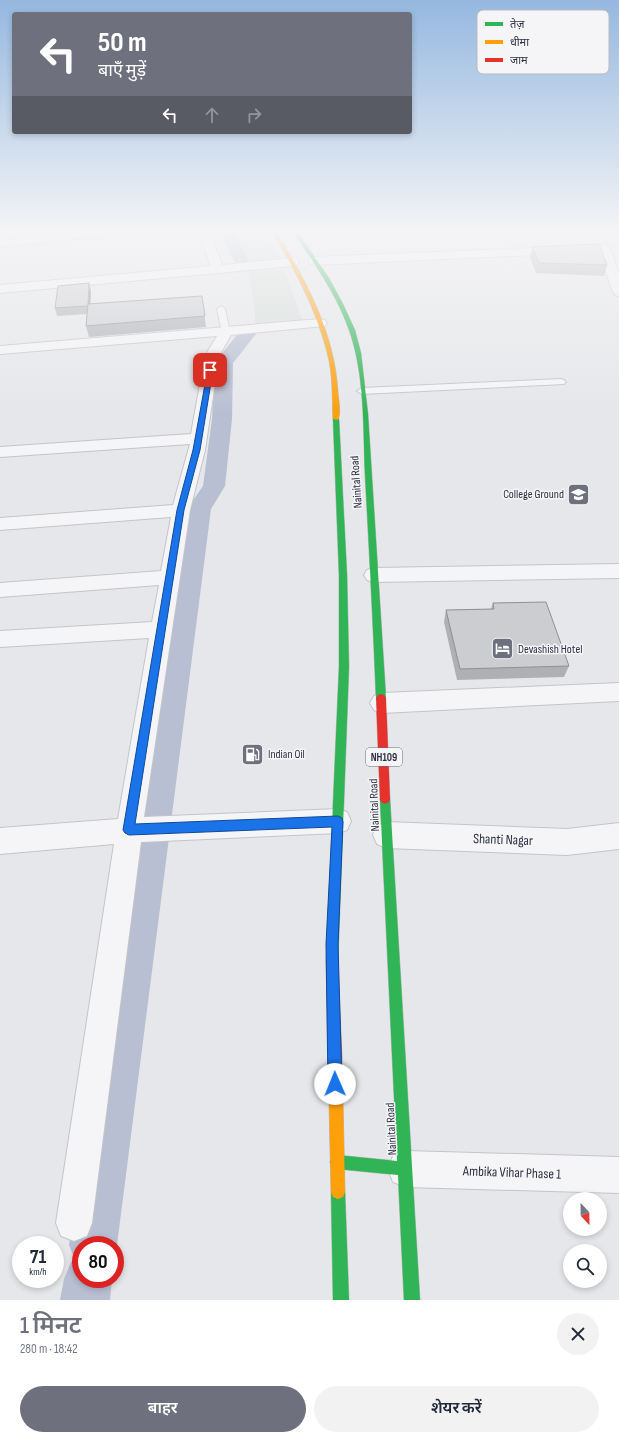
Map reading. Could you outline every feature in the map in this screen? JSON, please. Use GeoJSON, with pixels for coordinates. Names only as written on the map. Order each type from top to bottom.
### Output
{"type":"FeatureCollection","features":[{"type":"Feature","properties":{"kind":"highway","name":"Nainital Road"},"geometry":{"type":"LineString","coordinates":[[313,291],[324,323],[330,353],[335,394],[343,575],[344,667],[332,944],[336,1162],[341,1300]]}},
{"type":"Feature","properties":{"kind":"highway","name":"Nainital Road"},"geometry":{"type":"LineString","coordinates":[[324,291],[345,321],[356,345],[362,392],[382,703],[386,835],[406,1169],[412,1300]]}},
{"type":"Feature","properties":{"kind":"highway"},"geometry":{"type":"LineString","coordinates":[[336,1162],[406,1169]]}},
{"type":"Feature","properties":{"kind":"street"},"geometry":{"type":"LineString","coordinates":[[74,1222],[144,829],[161,629],[180,510],[199,438],[212,356],[223,320]]}},
{"type":"Feature","properties":{"kind":"street"},"geometry":{"type":"LineString","coordinates":[[1,353],[223,320],[324,323]]}},
{"type":"Feature","properties":{"kind":"street"},"geometry":{"type":"LineString","coordinates":[[0,452],[199,438]]}},
{"type":"Feature","properties":{"kind":"street"},"geometry":{"type":"LineString","coordinates":[[0,524],[180,510]]}},
{"type":"Feature","properties":{"kind":"street"},"geometry":{"type":"LineString","coordinates":[[374,574],[619,571]]}},
{"type":"Feature","properties":{"kind":"street"},"geometry":{"type":"LineString","coordinates":[[0,590],[170,577]]}},
{"type":"Feature","properties":{"kind":"street"},"geometry":{"type":"LineString","coordinates":[[0,639],[161,629]]}},
{"type":"Feature","properties":{"kind":"street"},"geometry":{"type":"LineString","coordinates":[[382,703],[619,692]]}},
{"type":"Feature","properties":{"kind":"street"},"geometry":{"type":"LineString","coordinates":[[0,841],[144,829],[338,822]]}},
{"type":"Feature","properties":{"kind":"street","name":"Shanti Nagar"},"geometry":{"type":"LineString","coordinates":[[386,835],[567,842],[619,836]]}},
{"type":"Feature","properties":{"kind":"street","name":"Ambika Vihar Phase 1"},"geometry":{"type":"LineString","coordinates":[[406,1169],[619,1175]]}},
{"type":"Feature","properties":{"kind":"lane"},"geometry":{"type":"LineString","coordinates":[[362,392],[561,382]]}},
{"type":"Feature","properties":{"kind":"shaded area"},"geometry":{"type":"Polygon","coordinates":[[[252,291],[292,291],[302,319],[298,321],[255,325],[255,307],[252,291]]]}},
{"type":"Feature","properties":{"kind":"building"},"geometry":{"type":"Polygon","coordinates":[[[57,291],[89,291],[88,306],[55,308],[57,291]]]}},
{"type":"Feature","properties":{"kind":"building"},"geometry":{"type":"Polygon","coordinates":[[[202,296],[205,316],[86,326],[88,304],[202,296]]]}},
{"type":"Feature","properties":{"kind":"building","name":"Devashish Hotel"},"geometry":{"type":"Polygon","coordinates":[[[546,602],[569,666],[460,669],[446,610],[494,609],[493,603],[546,602]]]}},
{"type":"Feature","properties":{"kind":"waterway"},"geometry":{"type":"LineString","coordinates":[[94,1236],[199,509],[214,486],[222,419],[224,362],[247,334]]}},
{"type":"Feature","properties":{"kind":"waterway"},"geometry":{"type":"LineString","coordinates":[[85,1300],[87,1288]]}},
{"type":"Feature","properties":{"kind":"traffic: fast"},"geometry":{"type":"LineString","coordinates":[[333,291],[347,317],[352,330],[362,377],[381,698]]}},
{"type":"Feature","properties":{"kind":"traffic: fast"},"geometry":{"type":"LineString","coordinates":[[332,962],[344,667],[343,575],[336,419]]}},
{"type":"Feature","properties":{"kind":"traffic: fast"},"geometry":{"type":"LineString","coordinates":[[385,799],[412,1300]]}},
{"type":"Feature","properties":{"kind":"traffic: fast"},"geometry":{"type":"LineString","coordinates":[[337,1162],[406,1169]]}},
{"type":"Feature","properties":{"kind":"traffic: fast"},"geometry":{"type":"LineString","coordinates":[[338,1192],[341,1300]]}},
{"type":"Feature","properties":{"kind":"traffic: slow"},"geometry":{"type":"LineString","coordinates":[[307,291],[330,352],[333,368],[336,419]]}},
{"type":"Feature","properties":{"kind":"traffic: slow"},"geometry":{"type":"LineString","coordinates":[[335,1057],[338,1192]]}},
{"type":"Feature","properties":{"kind":"traffic: jam"},"geometry":{"type":"LineString","coordinates":[[381,698],[385,799]]}},
{"type":"Feature","properties":{"kind":"traffic: jam"},"geometry":{"type":"LineString","coordinates":[[332,962],[335,1057]]}},
{"type":"Feature","properties":{"kind":"place","name":"College Ground"},"geometry":{"type":"Point","coordinates":[579,494]}},
{"type":"Feature","properties":{"kind":"place","name":"Devashish Hotel"},"geometry":{"type":"Point","coordinates":[502,649]}},
{"type":"Feature","properties":{"kind":"place","name":"Indian Oil"},"geometry":{"type":"Point","coordinates":[252,754]}},
{"type":"Feature","properties":{"kind":"route"},"geometry":{"type":"LineString","coordinates":[[210,370],[196,450],[180,510],[129,830],[338,822],[332,944],[335,1084]]}}]}
